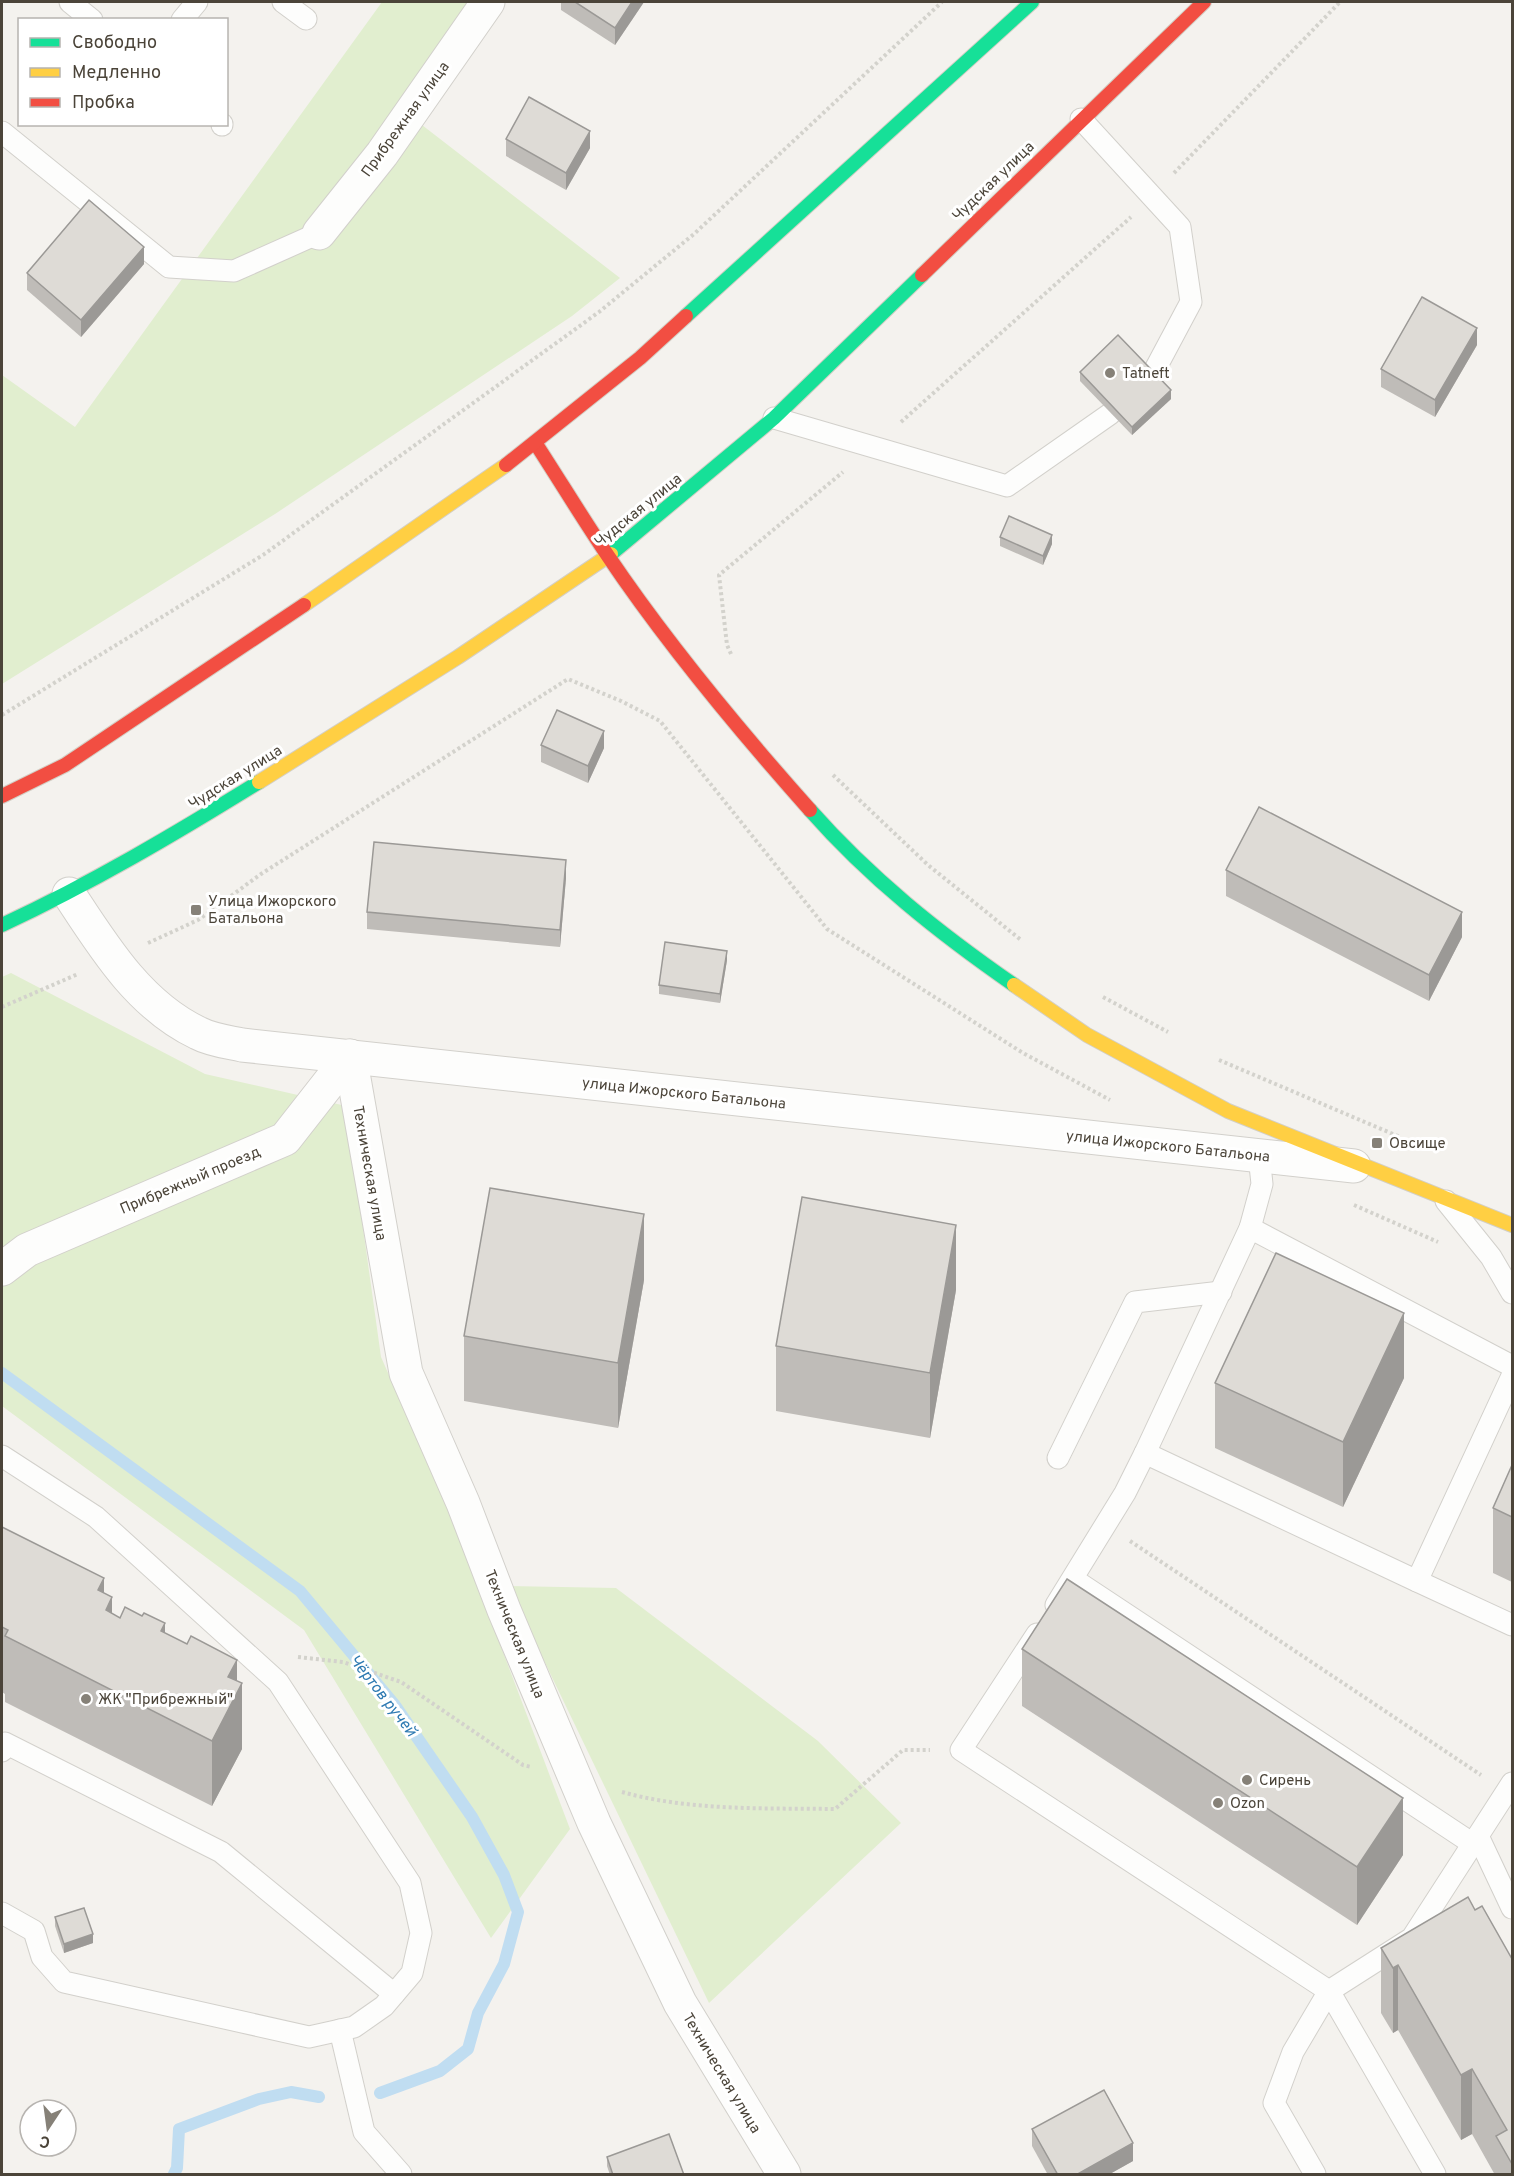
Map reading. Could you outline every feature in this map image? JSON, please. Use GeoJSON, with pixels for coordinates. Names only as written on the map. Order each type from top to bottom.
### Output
{"type":"FeatureCollection","features":[{"type":"Feature","properties":{"kind":"main road"},"geometry":{"type":"LineString","coordinates":[[2,796],[65,765],[383,553],[536,444],[640,358],[1032,2]]}},
{"type":"Feature","properties":{"kind":"main road","name":"Чудская улица"},"geometry":{"type":"LineString","coordinates":[[2,925],[69,894],[175,834],[458,657],[609,556],[774,418],[1204,2]]}},
{"type":"Feature","properties":{"kind":"main road","name":"улица Ижорского Батальона"},"geometry":{"type":"LineString","coordinates":[[536,444],[656,623],[770,765],[850,855],[949,940],[1087,1035],[1228,1111],[1444,1198],[1510,1217]]}},
{"type":"Feature","properties":{"kind":"street","name":"Прибрежная улица"},"geometry":{"type":"LineString","coordinates":[[319,233],[382,154],[488,2]]}},
{"type":"Feature","properties":{"kind":"street","name":"улица Ижорского Батальона"},"geometry":{"type":"LineString","coordinates":[[69,894],[112,960],[162,1011],[198,1034],[242,1046],[1364,1167]]}},
{"type":"Feature","properties":{"kind":"street","name":"Прибрежный проезд"},"geometry":{"type":"LineString","coordinates":[[2,1269],[27,1250],[285,1139],[350,1056]]}},
{"type":"Feature","properties":{"kind":"street","name":"Техническая улица"},"geometry":{"type":"LineString","coordinates":[[350,1056],[406,1373],[463,1503],[504,1610],[599,1834],[680,2003],[784,2175]]}},
{"type":"Feature","properties":{"kind":"lane"},"geometry":{"type":"LineString","coordinates":[[70,2],[90,18]]}},
{"type":"Feature","properties":{"kind":"lane"},"geometry":{"type":"LineString","coordinates":[[184,18],[197,2]]}},
{"type":"Feature","properties":{"kind":"lane"},"geometry":{"type":"LineString","coordinates":[[283,2],[306,19]]}},
{"type":"Feature","properties":{"kind":"lane"},"geometry":{"type":"LineString","coordinates":[[1081,119],[1180,226],[1191,302],[1151,377]]}},
{"type":"Feature","properties":{"kind":"lane"},"geometry":{"type":"LineString","coordinates":[[2,132],[169,267],[234,271],[319,233]]}},
{"type":"Feature","properties":{"kind":"lane"},"geometry":{"type":"LineString","coordinates":[[774,418],[1007,486],[1110,414]]}},
{"type":"Feature","properties":{"kind":"lane"},"geometry":{"type":"LineString","coordinates":[[1259,1156],[1262,1184],[1250,1228],[1145,1453],[1073,1579],[961,1750],[1329,1991],[1435,2175]]}},
{"type":"Feature","properties":{"kind":"lane"},"geometry":{"type":"LineString","coordinates":[[1444,1198],[1491,1257],[1512,1293]]}},
{"type":"Feature","properties":{"kind":"lane"},"geometry":{"type":"LineString","coordinates":[[1250,1228],[1512,1366]]}},
{"type":"Feature","properties":{"kind":"lane"},"geometry":{"type":"LineString","coordinates":[[1058,1458],[1135,1302],[1221,1292]]}},
{"type":"Feature","properties":{"kind":"lane"},"geometry":{"type":"LineString","coordinates":[[1417,1581],[1512,1376]]}},
{"type":"Feature","properties":{"kind":"lane"},"geometry":{"type":"LineString","coordinates":[[1145,1453],[1512,1625]]}},
{"type":"Feature","properties":{"kind":"lane"},"geometry":{"type":"LineString","coordinates":[[2,1456],[96,1517],[278,1682],[410,1883],[421,1933],[412,1973],[384,2006],[354,2027],[309,2037],[64,1982],[42,1957],[34,1931],[2,1913]]}},
{"type":"Feature","properties":{"kind":"lane"},"geometry":{"type":"LineString","coordinates":[[1073,1579],[1475,1840],[1512,1908]]}},
{"type":"Feature","properties":{"kind":"lane"},"geometry":{"type":"LineString","coordinates":[[2,1751],[5,1743],[221,1852],[394,1994]]}},
{"type":"Feature","properties":{"kind":"lane"},"geometry":{"type":"LineString","coordinates":[[1315,2175],[1274,2103],[1293,2052],[1329,1991],[1412,1938],[1510,1787]]}},
{"type":"Feature","properties":{"kind":"lane"},"geometry":{"type":"LineString","coordinates":[[339,2030],[364,2132],[401,2175]]}},
{"type":"Feature","properties":{"kind":"path"},"geometry":{"type":"LineString","coordinates":[[2,715],[263,555],[599,312],[693,234],[942,2]]}},
{"type":"Feature","properties":{"kind":"path"},"geometry":{"type":"LineString","coordinates":[[737,664],[727,645],[719,575],[873,447],[1152,196],[1340,2]]}},
{"type":"Feature","properties":{"kind":"path"},"geometry":{"type":"LineString","coordinates":[[2,1007],[198,920],[261,874],[568,679]]}},
{"type":"Feature","properties":{"kind":"path"},"geometry":{"type":"LineString","coordinates":[[825,768],[928,865],[1028,946]]}},
{"type":"Feature","properties":{"kind":"path"},"geometry":{"type":"LineString","coordinates":[[1095,993],[1178,1038]]}},
{"type":"Feature","properties":{"kind":"path"},"geometry":{"type":"LineString","coordinates":[[1209,1055],[1408,1140]]}},
{"type":"Feature","properties":{"kind":"path"},"geometry":{"type":"LineString","coordinates":[[1106,1524],[1510,1787]]}},
{"type":"Feature","properties":{"kind":"green space"},"geometry":{"type":"Polygon","coordinates":[[[382,2],[476,2],[422,125],[620,278],[572,316],[275,514],[2,684],[2,375],[75,427],[382,2]]]}},
{"type":"Feature","properties":{"kind":"green space"},"geometry":{"type":"Polygon","coordinates":[[[11,973],[205,1074],[346,1106],[381,1357],[453,1520],[570,1829],[491,1938],[304,1630],[2,1406],[2,977],[11,973]]]}},
{"type":"Feature","properties":{"kind":"green space"},"geometry":{"type":"Polygon","coordinates":[[[508,1586],[616,1588],[818,1741],[901,1823],[709,2003],[508,1586]]]}},
{"type":"Feature","properties":{"kind":"building"},"geometry":{"type":"Polygon","coordinates":[[[575,2],[632,2],[615,28],[575,2]]]}},
{"type":"Feature","properties":{"kind":"building"},"geometry":{"type":"Polygon","coordinates":[[[529,97],[590,131],[566,173],[506,139],[529,97]]]}},
{"type":"Feature","properties":{"kind":"building"},"geometry":{"type":"Polygon","coordinates":[[[89,200],[144,247],[81,320],[27,273],[89,200]]]}},
{"type":"Feature","properties":{"kind":"building"},"geometry":{"type":"Polygon","coordinates":[[[1422,297],[1477,328],[1435,400],[1381,369],[1422,297]]]}},
{"type":"Feature","properties":{"kind":"building"},"geometry":{"type":"Polygon","coordinates":[[[1118,335],[1171,390],[1132,427],[1080,372],[1118,335]]]}},
{"type":"Feature","properties":{"kind":"building"},"geometry":{"type":"Polygon","coordinates":[[[1009,516],[1052,535],[1043,556],[1000,537],[1009,516]]]}},
{"type":"Feature","properties":{"kind":"building"},"geometry":{"type":"Polygon","coordinates":[[[557,710],[604,731],[588,766],[541,745],[557,710]]]}},
{"type":"Feature","properties":{"kind":"building"},"geometry":{"type":"Polygon","coordinates":[[[1259,807],[1462,912],[1429,975],[1226,870],[1259,807]]]}},
{"type":"Feature","properties":{"kind":"building"},"geometry":{"type":"Polygon","coordinates":[[[374,842],[566,860],[560,930],[367,912],[374,842]]]}},
{"type":"Feature","properties":{"kind":"building"},"geometry":{"type":"Polygon","coordinates":[[[665,942],[727,951],[720,994],[659,985],[665,942]]]}},
{"type":"Feature","properties":{"kind":"building"},"geometry":{"type":"Polygon","coordinates":[[[490,1188],[644,1214],[618,1363],[464,1336],[490,1188]]]}},
{"type":"Feature","properties":{"kind":"building"},"geometry":{"type":"Polygon","coordinates":[[[802,1197],[956,1225],[930,1373],[776,1346],[802,1197]]]}},
{"type":"Feature","properties":{"kind":"building"},"geometry":{"type":"Polygon","coordinates":[[[1276,1253],[1404,1313],[1343,1442],[1215,1383],[1276,1253]]]}},
{"type":"Feature","properties":{"kind":"building"},"geometry":{"type":"Polygon","coordinates":[[[1512,1465],[1512,1517],[1493,1508],[1512,1465]]]}},
{"type":"Feature","properties":{"kind":"building"},"geometry":{"type":"Polygon","coordinates":[[[2,1527],[104,1578],[98,1590],[112,1597],[106,1610],[120,1618],[125,1607],[142,1616],[144,1613],[165,1623],[161,1631],[187,1644],[191,1636],[237,1660],[228,1677],[242,1683],[212,1741],[5,1636],[8,1630],[2,1627],[2,1527]]]}},
{"type":"Feature","properties":{"kind":"building"},"geometry":{"type":"Polygon","coordinates":[[[1067,1579],[1403,1798],[1357,1867],[1022,1649],[1067,1579]]]}},
{"type":"Feature","properties":{"kind":"building"},"geometry":{"type":"Polygon","coordinates":[[[1468,1897],[1475,1910],[1482,1906],[1512,1959],[1512,2164],[1496,2136],[1507,2130],[1472,2069],[1461,2075],[1398,1965],[1393,1968],[1381,1948],[1468,1897]]]}},
{"type":"Feature","properties":{"kind":"building"},"geometry":{"type":"Polygon","coordinates":[[[84,1908],[93,1934],[64,1944],[55,1917],[84,1908]]]}},
{"type":"Feature","properties":{"kind":"building"},"geometry":{"type":"Polygon","coordinates":[[[1104,2090],[1133,2143],[1076,2175],[1058,2175],[1032,2129],[1104,2090]]]}},
{"type":"Feature","properties":{"kind":"building"},"geometry":{"type":"Polygon","coordinates":[[[669,2134],[684,2175],[613,2175],[607,2157],[669,2134]]]}},
{"type":"Feature","properties":{"kind":"waterway","name":"Чёртов ручей"},"geometry":{"type":"LineString","coordinates":[[2,1373],[300,1591],[394,1704],[472,1817],[504,1875],[518,1912],[504,1964],[478,2013],[468,2049],[440,2071],[380,2093]]}},
{"type":"Feature","properties":{"kind":"waterway","name":"Чёртов ручей"},"geometry":{"type":"LineString","coordinates":[[174,2174],[177,2168],[179,2129],[259,2099],[291,2092],[319,2097]]}},
{"type":"Feature","properties":{"kind":"traffic: fast"},"geometry":{"type":"LineString","coordinates":[[686,316],[1032,2]]}},
{"type":"Feature","properties":{"kind":"traffic: fast"},"geometry":{"type":"LineString","coordinates":[[611,554],[774,418],[922,275]]}},
{"type":"Feature","properties":{"kind":"traffic: fast"},"geometry":{"type":"LineString","coordinates":[[2,925],[133,857],[259,782]]}},
{"type":"Feature","properties":{"kind":"traffic: fast"},"geometry":{"type":"LineString","coordinates":[[810,810],[857,859],[906,904],[1014,985]]}},
{"type":"Feature","properties":{"kind":"traffic: slow"},"geometry":{"type":"LineString","coordinates":[[304,605],[506,465]]}},
{"type":"Feature","properties":{"kind":"traffic: slow"},"geometry":{"type":"LineString","coordinates":[[259,782],[458,657],[611,554]]}},
{"type":"Feature","properties":{"kind":"traffic: slow"},"geometry":{"type":"LineString","coordinates":[[1014,985],[1087,1035],[1228,1111],[1512,1225]]}},
{"type":"Feature","properties":{"kind":"traffic: jam"},"geometry":{"type":"LineString","coordinates":[[922,275],[1204,2]]}},
{"type":"Feature","properties":{"kind":"traffic: jam"},"geometry":{"type":"LineString","coordinates":[[506,465],[640,358],[686,316]]}},
{"type":"Feature","properties":{"kind":"traffic: jam"},"geometry":{"type":"LineString","coordinates":[[536,444],[608,556],[655,622],[730,718],[810,810]]}},
{"type":"Feature","properties":{"kind":"traffic: jam"},"geometry":{"type":"LineString","coordinates":[[2,796],[65,765],[304,605]]}},
{"type":"Feature","properties":{"kind":"place","name":"Tatneft"},"geometry":{"type":"Point","coordinates":[1110,373]}},
{"type":"Feature","properties":{"kind":"place","name":"Улица Ижорского Батальона"},"geometry":{"type":"Point","coordinates":[196,910]}},
{"type":"Feature","properties":{"kind":"place","name":"Овсище"},"geometry":{"type":"Point","coordinates":[1377,1143]}},
{"type":"Feature","properties":{"kind":"place","name":"ЖК \"Прибрежный\""},"geometry":{"type":"Point","coordinates":[86,1699]}},
{"type":"Feature","properties":{"kind":"place","name":"Сирень"},"geometry":{"type":"Point","coordinates":[1247,1780]}},
{"type":"Feature","properties":{"kind":"place","name":"Ozon"},"geometry":{"type":"Point","coordinates":[1218,1803]}}]}
